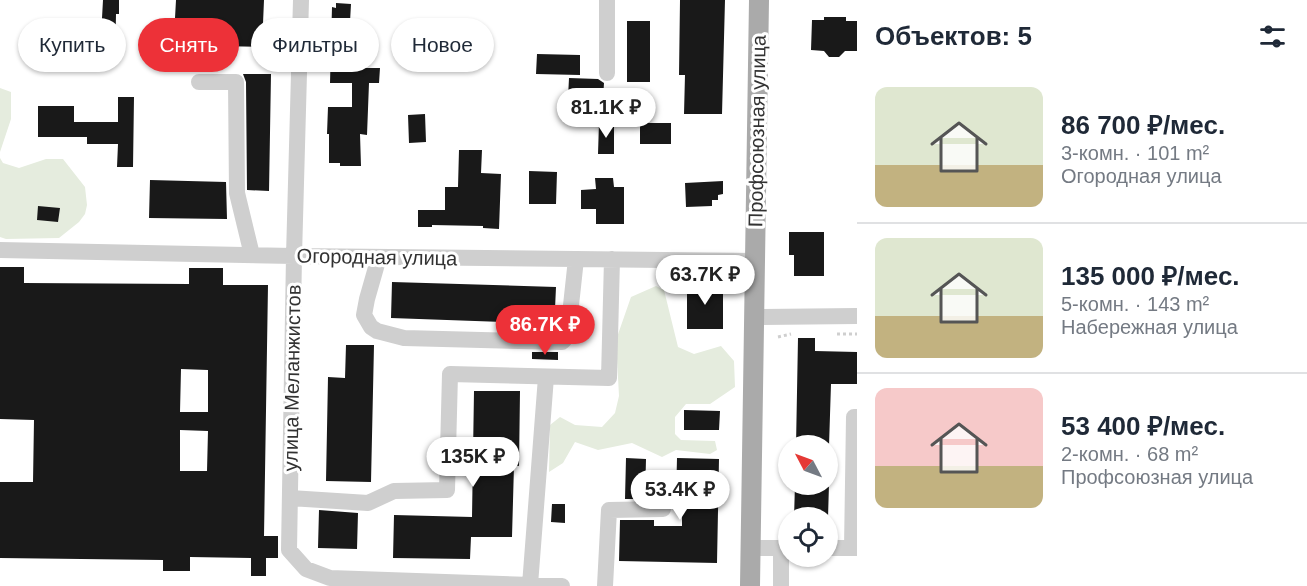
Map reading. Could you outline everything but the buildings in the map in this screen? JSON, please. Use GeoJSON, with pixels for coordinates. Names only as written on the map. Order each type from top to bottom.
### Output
{"type":"FeatureCollection","features":[{"type":"Feature","properties":{"kind":"main road","name":"Профсоюзная улица"},"geometry":{"type":"LineString","coordinates":[[750,586],[759,0]]}},
{"type":"Feature","properties":{"kind":"street","name":"улица Меланжистов"},"geometry":{"type":"LineString","coordinates":[[301,0],[289,550],[306,569],[330,578],[530,585]]}},
{"type":"Feature","properties":{"kind":"street"},"geometry":{"type":"LineString","coordinates":[[607,0],[607,73]]}},
{"type":"Feature","properties":{"kind":"street"},"geometry":{"type":"LineString","coordinates":[[199,82],[236,82],[237,193],[252,255]]}},
{"type":"Feature","properties":{"kind":"street","name":"Огородная улица"},"geometry":{"type":"LineString","coordinates":[[0,250],[755,261]]}},
{"type":"Feature","properties":{"kind":"street"},"geometry":{"type":"LineString","coordinates":[[379,257],[364,315],[371,327],[377,331],[404,338],[562,342],[568,333],[576,259]]}},
{"type":"Feature","properties":{"kind":"street"},"geometry":{"type":"LineString","coordinates":[[290,498],[368,503],[394,491],[447,490],[450,374],[609,378],[612,260]]}},
{"type":"Feature","properties":{"kind":"street"},"geometry":{"type":"LineString","coordinates":[[754,317],[857,315]]}},
{"type":"Feature","properties":{"kind":"street"},"geometry":{"type":"LineString","coordinates":[[546,377],[530,585],[562,586]]}},
{"type":"Feature","properties":{"kind":"street"},"geometry":{"type":"LineString","coordinates":[[838,548],[854,548],[854,417],[857,417]]}},
{"type":"Feature","properties":{"kind":"street"},"geometry":{"type":"LineString","coordinates":[[605,586],[609,510],[663,509]]}},
{"type":"Feature","properties":{"kind":"street"},"geometry":{"type":"LineString","coordinates":[[750,548],[778,548]]}},
{"type":"Feature","properties":{"kind":"street"},"geometry":{"type":"LineString","coordinates":[[781,586],[783,567]]}},
{"type":"Feature","properties":{"kind":"shaded area"},"geometry":{"type":"Polygon","coordinates":[[[0,88],[11,92],[11,119],[0,152],[0,88]]]}},
{"type":"Feature","properties":{"kind":"shaded area"},"geometry":{"type":"Polygon","coordinates":[[[0,158],[3,163],[19,168],[46,159],[63,159],[85,187],[87,205],[85,214],[79,222],[59,238],[6,239],[0,237],[0,158]]]}},
{"type":"Feature","properties":{"kind":"shaded area"},"geometry":{"type":"Polygon","coordinates":[[[656,286],[664,290],[678,347],[694,354],[721,346],[734,361],[735,387],[710,404],[686,404],[675,417],[675,434],[681,440],[715,441],[717,450],[710,454],[676,450],[662,457],[632,443],[598,450],[575,442],[563,463],[549,472],[550,425],[560,417],[575,425],[602,427],[615,413],[619,396],[616,340],[631,297],[656,286]]]}}]}
